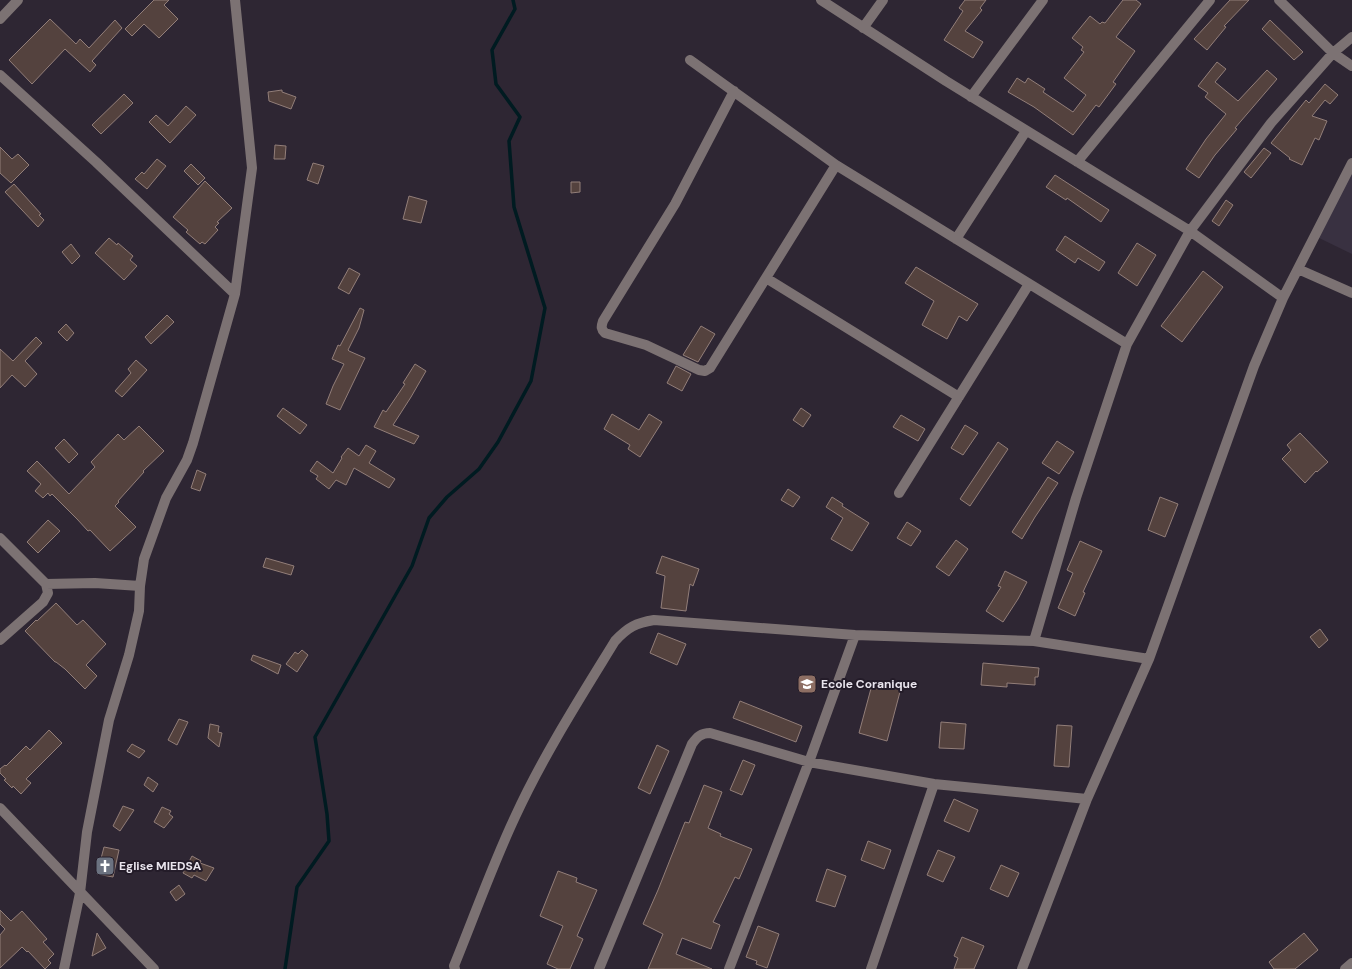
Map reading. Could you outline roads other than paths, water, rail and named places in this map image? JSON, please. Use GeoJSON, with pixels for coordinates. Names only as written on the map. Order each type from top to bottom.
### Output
{"type":"FeatureCollection","features":[{"type":"Feature","properties":{"kind":"street"},"geometry":{"type":"LineString","coordinates":[[0,19],[18,0]]}},
{"type":"Feature","properties":{"kind":"street"},"geometry":{"type":"LineString","coordinates":[[64,969],[80,893],[86,832],[109,720],[137,624],[144,559],[166,498],[187,460],[193,443],[235,294],[252,168],[235,0]]}},
{"type":"Feature","properties":{"kind":"street"},"geometry":{"type":"LineString","coordinates":[[820,0],[971,97],[1190,231],[1283,298]]}},
{"type":"Feature","properties":{"kind":"street"},"geometry":{"type":"LineString","coordinates":[[863,28],[883,0]]}},
{"type":"Feature","properties":{"kind":"street"},"geometry":{"type":"LineString","coordinates":[[971,97],[1043,0]]}},
{"type":"Feature","properties":{"kind":"street"},"geometry":{"type":"LineString","coordinates":[[1077,162],[1210,0]]}},
{"type":"Feature","properties":{"kind":"street"},"geometry":{"type":"LineString","coordinates":[[1279,0],[1333,53],[1352,66]]}},
{"type":"Feature","properties":{"kind":"street"},"geometry":{"type":"LineString","coordinates":[[1034,641],[1076,498],[1128,344],[1190,231],[1271,123],[1333,53],[1352,37]]}},
{"type":"Feature","properties":{"kind":"street"},"geometry":{"type":"LineString","coordinates":[[690,60],[836,165],[1128,344]]}},
{"type":"Feature","properties":{"kind":"street"},"geometry":{"type":"LineString","coordinates":[[0,75],[96,162],[235,294]]}},
{"type":"Feature","properties":{"kind":"street"},"geometry":{"type":"LineString","coordinates":[[734,91],[675,204],[603,321],[601,326],[605,333],[646,345],[699,370],[705,371],[710,368],[836,165]]}},
{"type":"Feature","properties":{"kind":"street"},"geometry":{"type":"LineString","coordinates":[[956,239],[1026,130]]}},
{"type":"Feature","properties":{"kind":"street"},"geometry":{"type":"LineString","coordinates":[[1022,969],[1087,799],[1149,658],[1254,366],[1283,298],[1352,163]]}},
{"type":"Feature","properties":{"kind":"street"},"geometry":{"type":"LineString","coordinates":[[1298,269],[1352,293]]}},
{"type":"Feature","properties":{"kind":"street"},"geometry":{"type":"LineString","coordinates":[[766,278],[959,397]]}},
{"type":"Feature","properties":{"kind":"street"},"geometry":{"type":"LineString","coordinates":[[899,493],[1029,284]]}},
{"type":"Feature","properties":{"kind":"street"},"geometry":{"type":"LineString","coordinates":[[0,538],[46,584],[48,593],[43,602],[0,640]]}},
{"type":"Feature","properties":{"kind":"street"},"geometry":{"type":"LineString","coordinates":[[46,584],[95,583],[140,586]]}},
{"type":"Feature","properties":{"kind":"street"},"geometry":{"type":"LineString","coordinates":[[455,969],[454,966],[515,816],[552,745],[615,641],[626,629],[640,622],[654,620],[855,635],[1034,641],[1149,658]]}},
{"type":"Feature","properties":{"kind":"street"},"geometry":{"type":"LineString","coordinates":[[729,969],[809,762],[855,635]]}},
{"type":"Feature","properties":{"kind":"street"},"geometry":{"type":"LineString","coordinates":[[599,969],[692,744],[697,737],[704,733],[710,733],[809,762],[934,784],[1087,799]]}},
{"type":"Feature","properties":{"kind":"street"},"geometry":{"type":"LineString","coordinates":[[871,969],[934,784]]}},
{"type":"Feature","properties":{"kind":"street"},"geometry":{"type":"LineString","coordinates":[[0,808],[154,969]]}},
{"type":"Feature","properties":{"kind":"street"},"geometry":{"type":"LineString","coordinates":[[1345,969],[1352,963]]}},
{"type":"Feature","properties":{"kind":"waterway"},"geometry":{"type":"LineString","coordinates":[[285,969],[297,887],[329,841],[327,814],[315,737],[412,566],[429,518],[447,497],[479,469],[498,442],[531,381],[545,308],[514,207],[509,141],[520,117],[496,84],[492,50],[515,9],[513,0]]}},
{"type":"Feature","properties":{"kind":"place","name":"Ecole Coranique"},"geometry":{"type":"Point","coordinates":[807,684]}},
{"type":"Feature","properties":{"kind":"place","name":"Eglise MIEDSA"},"geometry":{"type":"Point","coordinates":[105,866]}}]}
